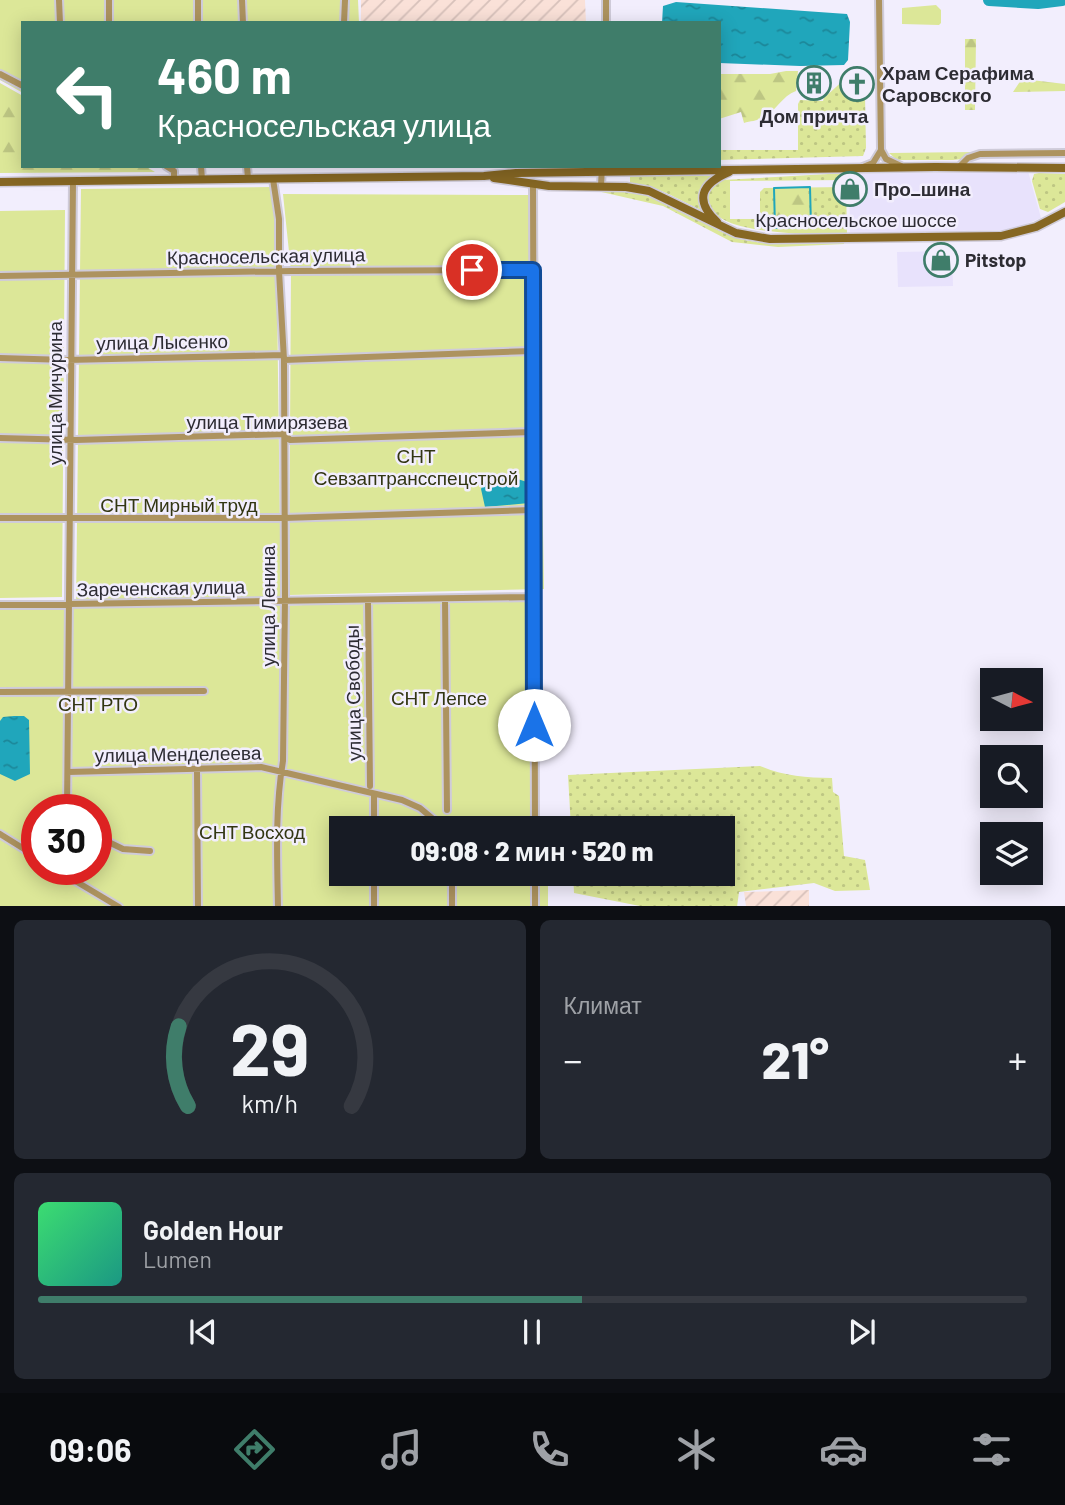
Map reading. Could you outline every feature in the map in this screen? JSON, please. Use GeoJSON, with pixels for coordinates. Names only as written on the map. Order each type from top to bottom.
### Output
{"type":"FeatureCollection","features":[{"type":"Feature","properties":{"kind":"main road","name":"Красносельское шоссе"},"geometry":{"type":"LineString","coordinates":[[0,182],[174,176],[202,180],[484,176],[602,169],[1065,168]]}},
{"type":"Feature","properties":{"kind":"main road"},"geometry":{"type":"LineString","coordinates":[[725,229],[704,207],[703,197],[710,183],[734,170]]}},
{"type":"Feature","properties":{"kind":"main road","name":"Красносельское шоссе"},"geometry":{"type":"LineString","coordinates":[[484,176],[533,184],[626,187],[658,194],[725,229],[770,239],[989,237],[1029,230],[1065,212]]}},
{"type":"Feature","properties":{"kind":"street"},"geometry":{"type":"LineString","coordinates":[[59,0],[60,21]]}},
{"type":"Feature","properties":{"kind":"street"},"geometry":{"type":"LineString","coordinates":[[109,0],[109,21]]}},
{"type":"Feature","properties":{"kind":"street"},"geometry":{"type":"LineString","coordinates":[[198,0],[198,21]]}},
{"type":"Feature","properties":{"kind":"street"},"geometry":{"type":"LineString","coordinates":[[242,0],[243,21]]}},
{"type":"Feature","properties":{"kind":"street"},"geometry":{"type":"LineString","coordinates":[[344,21],[345,0]]}},
{"type":"Feature","properties":{"kind":"street"},"geometry":{"type":"LineString","coordinates":[[606,0],[606,21]]}},
{"type":"Feature","properties":{"kind":"street"},"geometry":{"type":"LineString","coordinates":[[878,1],[881,150],[886,159],[903,167]]}},
{"type":"Feature","properties":{"kind":"street"},"geometry":{"type":"LineString","coordinates":[[0,74],[21,85]]}},
{"type":"Feature","properties":{"kind":"street"},"geometry":{"type":"LineString","coordinates":[[862,168],[873,163],[881,150]]}},
{"type":"Feature","properties":{"kind":"street"},"geometry":{"type":"LineString","coordinates":[[959,167],[968,158],[980,154],[1065,153]]}},
{"type":"Feature","properties":{"kind":"street"},"geometry":{"type":"LineString","coordinates":[[168,168],[174,176]]}},
{"type":"Feature","properties":{"kind":"street"},"geometry":{"type":"LineString","coordinates":[[201,168],[202,180]]}},
{"type":"Feature","properties":{"kind":"street"},"geometry":{"type":"LineString","coordinates":[[247,168],[248,179]]}},
{"type":"Feature","properties":{"kind":"street"},"geometry":{"type":"LineString","coordinates":[[601,186],[602,169]]}},
{"type":"Feature","properties":{"kind":"street","name":"улица Ленина"},"geometry":{"type":"LineString","coordinates":[[273,179],[279,219],[285,434],[285,602],[278,906]]}},
{"type":"Feature","properties":{"kind":"street","name":"улица Мичурина"},"geometry":{"type":"LineString","coordinates":[[67,794],[73,181]]}},
{"type":"Feature","properties":{"kind":"street"},"geometry":{"type":"LineString","coordinates":[[533,184],[535,816]]}},
{"type":"Feature","properties":{"kind":"street","name":"Красносельская улица"},"geometry":{"type":"LineString","coordinates":[[0,275],[533,270]]}},
{"type":"Feature","properties":{"kind":"street","name":"улица Лысенко"},"geometry":{"type":"LineString","coordinates":[[0,358],[283,358],[532,351]]}},
{"type":"Feature","properties":{"kind":"street","name":"улица Тимирязева"},"geometry":{"type":"LineString","coordinates":[[0,438],[71,440],[285,434],[290,440],[533,432]]}},
{"type":"Feature","properties":{"kind":"street"},"geometry":{"type":"LineString","coordinates":[[0,518],[284,518],[532,510]]}},
{"type":"Feature","properties":{"kind":"street","name":"Зареченская улица"},"geometry":{"type":"LineString","coordinates":[[0,605],[533,597]]}},
{"type":"Feature","properties":{"kind":"street"},"geometry":{"type":"LineString","coordinates":[[444,599],[447,810]]}},
{"type":"Feature","properties":{"kind":"street","name":"улица Свободы"},"geometry":{"type":"LineString","coordinates":[[368,601],[370,786]]}},
{"type":"Feature","properties":{"kind":"street"},"geometry":{"type":"LineString","coordinates":[[0,692],[204,691]]}},
{"type":"Feature","properties":{"kind":"street","name":"улица Менделеева"},"geometry":{"type":"LineString","coordinates":[[68,772],[261,766],[402,800],[420,808],[430,816]]}},
{"type":"Feature","properties":{"kind":"street"},"geometry":{"type":"LineString","coordinates":[[197,770],[198,906]]}},
{"type":"Feature","properties":{"kind":"street"},"geometry":{"type":"LineString","coordinates":[[374,795],[374,816]]}},
{"type":"Feature","properties":{"kind":"street"},"geometry":{"type":"LineString","coordinates":[[0,834],[21,847]]}},
{"type":"Feature","properties":{"kind":"street"},"geometry":{"type":"LineString","coordinates":[[112,844],[123,849],[150,851]]}},
{"type":"Feature","properties":{"kind":"street"},"geometry":{"type":"LineString","coordinates":[[83,885],[119,906]]}},
{"type":"Feature","properties":{"kind":"street"},"geometry":{"type":"LineString","coordinates":[[374,886],[374,906]]}},
{"type":"Feature","properties":{"kind":"street"},"geometry":{"type":"LineString","coordinates":[[452,886],[452,906]]}},
{"type":"Feature","properties":{"kind":"street"},"geometry":{"type":"LineString","coordinates":[[535,886],[535,906]]}},
{"type":"Feature","properties":{"kind":"shaded area"},"geometry":{"type":"Polygon","coordinates":[[[361,0],[585,0],[586,21],[361,21],[361,0]]]}},
{"type":"Feature","properties":{"kind":"shaded area"},"geometry":{"type":"Polygon","coordinates":[[[1028,171],[1041,218],[1012,230],[850,233],[849,174],[1028,171]]]}},
{"type":"Feature","properties":{"kind":"shaded area"},"geometry":{"type":"Polygon","coordinates":[[[952,251],[953,286],[898,287],[897,252],[952,251]]]}},
{"type":"Feature","properties":{"kind":"shaded area"},"geometry":{"type":"Polygon","coordinates":[[[809,890],[809,906],[746,906],[744,892],[809,890]]]}},
{"type":"Feature","properties":{"kind":"green space"},"geometry":{"type":"Polygon","coordinates":[[[0,0],[358,0],[359,21],[21,21],[21,92],[0,80],[0,0]]]}},
{"type":"Feature","properties":{"kind":"green space"},"geometry":{"type":"Polygon","coordinates":[[[936,5],[941,10],[939,25],[902,24],[902,8],[936,5]]]}},
{"type":"Feature","properties":{"kind":"green space"},"geometry":{"type":"Polygon","coordinates":[[[965,39],[976,39],[975,110],[965,110],[965,39]]]}},
{"type":"Feature","properties":{"kind":"green space"},"geometry":{"type":"Polygon","coordinates":[[[798,71],[796,91],[761,119],[744,123],[741,112],[721,118],[721,74],[798,71]]]}},
{"type":"Feature","properties":{"kind":"green space"},"geometry":{"type":"Polygon","coordinates":[[[1025,74],[1031,80],[1065,84],[1065,91],[1013,92],[1025,74]]]}},
{"type":"Feature","properties":{"kind":"green space"},"geometry":{"type":"Polygon","coordinates":[[[848,76],[849,97],[858,100],[865,95],[866,148],[863,156],[721,160],[721,150],[798,150],[800,100],[823,101],[848,76]]]}},
{"type":"Feature","properties":{"kind":"green space"},"geometry":{"type":"Polygon","coordinates":[[[0,83],[21,95],[21,168],[148,168],[155,172],[0,173],[0,83]]]}},
{"type":"Feature","properties":{"kind":"green space"},"geometry":{"type":"Polygon","coordinates":[[[974,152],[962,159],[953,160],[897,160],[889,153],[974,152]]]}},
{"type":"Feature","properties":{"kind":"green space"},"geometry":{"type":"Polygon","coordinates":[[[846,173],[846,180],[730,181],[730,219],[760,219],[760,192],[764,188],[846,187],[847,234],[772,232],[750,228],[731,223],[717,215],[709,205],[710,190],[722,180],[846,173]]]}},
{"type":"Feature","properties":{"kind":"green space"},"geometry":{"type":"Polygon","coordinates":[[[1034,174],[1065,174],[1065,202],[1048,212],[1040,209],[1032,181],[1034,174]]]}},
{"type":"Feature","properties":{"kind":"green space"},"geometry":{"type":"Polygon","coordinates":[[[630,176],[711,176],[700,192],[701,210],[658,190],[630,183],[630,176]]]}},
{"type":"Feature","properties":{"kind":"green space"},"geometry":{"type":"Polygon","coordinates":[[[272,187],[276,220],[281,606],[445,599],[537,599],[539,816],[329,816],[329,886],[548,886],[548,906],[0,906],[0,608],[76,608],[81,189],[272,187]]]}},
{"type":"Feature","properties":{"kind":"green space"},"geometry":{"type":"Polygon","coordinates":[[[808,189],[810,225],[777,226],[776,190],[808,189]]]}},
{"type":"Feature","properties":{"kind":"green space"},"geometry":{"type":"Polygon","coordinates":[[[597,191],[626,192],[654,198],[740,239],[778,244],[844,244],[778,247],[732,242],[663,206],[597,191]]]}},
{"type":"Feature","properties":{"kind":"green space","name":"СНТ Севзаптрансспецстрой"},"geometry":{"type":"Polygon","coordinates":[[[283,194],[537,195],[544,589],[289,595],[291,271],[283,194]]]}},
{"type":"Feature","properties":{"kind":"green space"},"geometry":{"type":"Polygon","coordinates":[[[65,210],[62,597],[0,598],[0,211],[65,210]]]}},
{"type":"Feature","properties":{"kind":"green space"},"geometry":{"type":"Polygon","coordinates":[[[760,766],[795,776],[832,778],[833,792],[839,796],[844,856],[865,860],[870,890],[835,891],[814,883],[739,892],[737,906],[640,906],[574,893],[574,886],[735,886],[735,816],[570,816],[568,775],[760,766]]]}},
{"type":"Feature","properties":{"kind":"water"},"geometry":{"type":"Polygon","coordinates":[[[676,2],[847,14],[850,22],[848,60],[844,65],[721,63],[721,21],[662,21],[663,6],[676,2]]]}},
{"type":"Feature","properties":{"kind":"water"},"geometry":{"type":"Polygon","coordinates":[[[508,476],[527,482],[529,503],[485,507],[481,489],[484,482],[508,476]]]}},
{"type":"Feature","properties":{"kind":"water"},"geometry":{"type":"Polygon","coordinates":[[[24,716],[29,720],[30,774],[15,781],[0,774],[0,721],[3,717],[24,716]]]}},
{"type":"Feature","properties":{"kind":"waterway"},"geometry":{"type":"LineString","coordinates":[[989,0],[1038,3],[1062,0]]}},
{"type":"Feature","properties":{"kind":"waterway"},"geometry":{"type":"LineString","coordinates":[[810,187],[811,227],[775,228],[774,188],[810,187]]}},
{"type":"Feature","properties":{"kind":"place","name":"Дом причта"},"geometry":{"type":"Point","coordinates":[814,83]}},
{"type":"Feature","properties":{"kind":"place","name":"Храм Серафима Саровского"},"geometry":{"type":"Point","coordinates":[857,84]}},
{"type":"Feature","properties":{"kind":"place","name":"Про_шина"},"geometry":{"type":"Point","coordinates":[850,189]}},
{"type":"Feature","properties":{"kind":"place","name":"Pitstop"},"geometry":{"type":"Point","coordinates":[941,260]}},
{"type":"Feature","properties":{"kind":"route"},"geometry":{"type":"LineString","coordinates":[[472,270],[533,270],[534,725]]}},
{"type":"Feature","properties":{"kind":"park label","name":"СНТ Мирный труд"},"geometry":{"type":"Point","coordinates":[179,505]}},
{"type":"Feature","properties":{"kind":"park label","name":"СНТ Лепсе"},"geometry":{"type":"Point","coordinates":[439,698]}},
{"type":"Feature","properties":{"kind":"park label","name":"СНТ РТО"},"geometry":{"type":"Point","coordinates":[98,704]}},
{"type":"Feature","properties":{"kind":"park label","name":"СНТ Восход"},"geometry":{"type":"Point","coordinates":[252,832]}}]}
